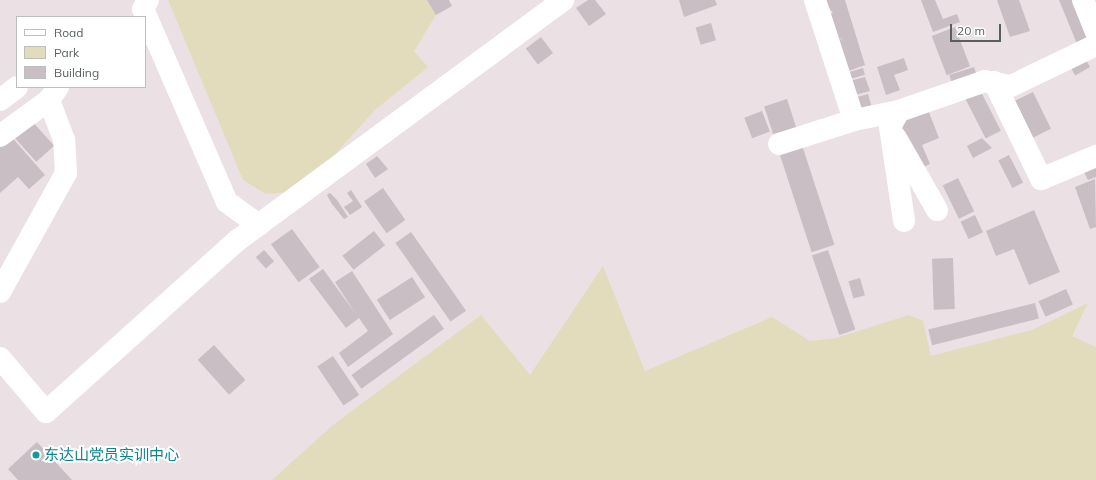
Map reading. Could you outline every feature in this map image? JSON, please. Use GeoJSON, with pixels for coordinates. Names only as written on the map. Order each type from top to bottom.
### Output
{"type":"FeatureCollection","features":[{"type":"Feature","properties":{"kind":"street"},"geometry":{"type":"LineString","coordinates":[[0,358],[46,412],[258,225],[563,0]]}},
{"type":"Feature","properties":{"kind":"street"},"geometry":{"type":"LineString","coordinates":[[815,0],[854,120]]}},
{"type":"Feature","properties":{"kind":"street"},"geometry":{"type":"LineString","coordinates":[[1083,0],[1096,33]]}},
{"type":"Feature","properties":{"kind":"street"},"geometry":{"type":"LineString","coordinates":[[146,18],[227,202],[258,225]]}},
{"type":"Feature","properties":{"kind":"street"},"geometry":{"type":"LineString","coordinates":[[779,144],[854,120],[894,119],[985,81],[1011,86],[1096,45]]}},
{"type":"Feature","properties":{"kind":"street"},"geometry":{"type":"LineString","coordinates":[[994,82],[1041,179],[1096,156]]}},
{"type":"Feature","properties":{"kind":"street"},"geometry":{"type":"LineString","coordinates":[[0,100],[16,88]]}},
{"type":"Feature","properties":{"kind":"street"},"geometry":{"type":"LineString","coordinates":[[0,136],[53,94],[64,140],[66,174],[0,292]]}},
{"type":"Feature","properties":{"kind":"street"},"geometry":{"type":"LineString","coordinates":[[894,119],[937,210]]}},
{"type":"Feature","properties":{"kind":"street"},"geometry":{"type":"LineString","coordinates":[[894,119],[904,221]]}},
{"type":"Feature","properties":{"kind":"green space"},"geometry":{"type":"Polygon","coordinates":[[[168,0],[427,0],[436,15],[414,51],[428,67],[375,110],[327,163],[290,192],[266,194],[243,180],[168,0]]]}},
{"type":"Feature","properties":{"kind":"green space"},"geometry":{"type":"Polygon","coordinates":[[[603,266],[645,371],[772,317],[810,341],[836,338],[909,315],[923,321],[931,356],[1032,330],[1088,303],[1072,336],[1096,347],[1096,480],[272,480],[333,425],[481,315],[530,375],[603,266]]]}},
{"type":"Feature","properties":{"kind":"building"},"geometry":{"type":"Polygon","coordinates":[[[427,0],[449,0],[452,6],[436,15],[427,0]]]}},
{"type":"Feature","properties":{"kind":"building"},"geometry":{"type":"Polygon","coordinates":[[[588,0],[595,0],[606,14],[589,26],[576,8],[588,0]]]}},
{"type":"Feature","properties":{"kind":"building"},"geometry":{"type":"Polygon","coordinates":[[[679,0],[715,0],[717,5],[684,17],[679,0]]]}},
{"type":"Feature","properties":{"kind":"building"},"geometry":{"type":"Polygon","coordinates":[[[823,0],[845,0],[865,65],[846,72],[836,41],[845,38],[835,40],[827,15],[833,13],[823,0]]]}},
{"type":"Feature","properties":{"kind":"building"},"geometry":{"type":"Polygon","coordinates":[[[921,0],[935,0],[943,19],[957,14],[960,22],[933,32],[921,0]]]}},
{"type":"Feature","properties":{"kind":"building"},"geometry":{"type":"Polygon","coordinates":[[[997,0],[1019,0],[1030,31],[1010,37],[997,0]]]}},
{"type":"Feature","properties":{"kind":"building"},"geometry":{"type":"Polygon","coordinates":[[[1059,0],[1078,0],[1093,37],[1077,44],[1059,0]]]}},
{"type":"Feature","properties":{"kind":"building"},"geometry":{"type":"Polygon","coordinates":[[[711,23],[716,40],[701,45],[696,27],[711,23]]]}},
{"type":"Feature","properties":{"kind":"building"},"geometry":{"type":"Polygon","coordinates":[[[955,27],[970,66],[947,75],[932,36],[955,27]]]}},
{"type":"Feature","properties":{"kind":"building"},"geometry":{"type":"Polygon","coordinates":[[[541,37],[553,53],[538,64],[526,48],[541,37]]]}},
{"type":"Feature","properties":{"kind":"building"},"geometry":{"type":"Polygon","coordinates":[[[904,58],[908,70],[894,75],[900,90],[886,95],[877,67],[904,58]]]}},
{"type":"Feature","properties":{"kind":"building"},"geometry":{"type":"Polygon","coordinates":[[[1086,60],[1090,67],[1075,75],[1071,68],[1086,60]]]}},
{"type":"Feature","properties":{"kind":"building"},"geometry":{"type":"Polygon","coordinates":[[[974,67],[977,76],[952,84],[949,75],[974,67]]]}},
{"type":"Feature","properties":{"kind":"building"},"geometry":{"type":"Polygon","coordinates":[[[863,68],[865,75],[850,79],[848,72],[863,68]]]}},
{"type":"Feature","properties":{"kind":"building"},"geometry":{"type":"Polygon","coordinates":[[[865,77],[870,91],[855,95],[850,81],[865,77]]]}},
{"type":"Feature","properties":{"kind":"building"},"geometry":{"type":"Polygon","coordinates":[[[979,88],[1001,131],[986,138],[964,96],[979,88]]]}},
{"type":"Feature","properties":{"kind":"building"},"geometry":{"type":"Polygon","coordinates":[[[1033,92],[1051,129],[1027,141],[1009,104],[1033,92]]]}},
{"type":"Feature","properties":{"kind":"building"},"geometry":{"type":"Polygon","coordinates":[[[868,94],[872,108],[860,112],[856,98],[868,94]]]}},
{"type":"Feature","properties":{"kind":"building"},"geometry":{"type":"Polygon","coordinates":[[[787,99],[797,129],[774,137],[764,106],[787,99]]]}},
{"type":"Feature","properties":{"kind":"building"},"geometry":{"type":"Polygon","coordinates":[[[928,110],[939,138],[922,145],[930,164],[919,169],[900,121],[928,110]]]}},
{"type":"Feature","properties":{"kind":"building"},"geometry":{"type":"Polygon","coordinates":[[[762,111],[770,132],[752,138],[744,118],[762,111]]]}},
{"type":"Feature","properties":{"kind":"building"},"geometry":{"type":"Polygon","coordinates":[[[30,119],[54,146],[36,162],[12,135],[30,119]]]}},
{"type":"Feature","properties":{"kind":"building"},"geometry":{"type":"Polygon","coordinates":[[[9,134],[45,175],[29,189],[18,177],[0,193],[0,142],[9,134]]]}},
{"type":"Feature","properties":{"kind":"building"},"geometry":{"type":"Polygon","coordinates":[[[982,138],[992,148],[973,158],[967,146],[982,138]]]}},
{"type":"Feature","properties":{"kind":"building"},"geometry":{"type":"Polygon","coordinates":[[[802,145],[834,245],[812,252],[779,152],[802,145]]]}},
{"type":"Feature","properties":{"kind":"building"},"geometry":{"type":"Polygon","coordinates":[[[1009,155],[1023,183],[1012,188],[998,160],[1009,155]]]}},
{"type":"Feature","properties":{"kind":"building"},"geometry":{"type":"Polygon","coordinates":[[[377,156],[388,169],[375,178],[366,164],[377,156]]]}},
{"type":"Feature","properties":{"kind":"building"},"geometry":{"type":"Polygon","coordinates":[[[1096,165],[1096,177],[1088,180],[1083,170],[1096,165]]]}},
{"type":"Feature","properties":{"kind":"building"},"geometry":{"type":"Polygon","coordinates":[[[958,178],[974,211],[959,219],[943,185],[958,178]]]}},
{"type":"Feature","properties":{"kind":"building"},"geometry":{"type":"Polygon","coordinates":[[[1095,179],[1096,227],[1090,229],[1075,187],[1095,179]]]}},
{"type":"Feature","properties":{"kind":"building"},"geometry":{"type":"Polygon","coordinates":[[[383,188],[405,220],[387,233],[364,201],[383,188]]]}},
{"type":"Feature","properties":{"kind":"building"},"geometry":{"type":"Polygon","coordinates":[[[351,190],[362,207],[350,215],[344,207],[353,201],[347,193],[351,190]]]}},
{"type":"Feature","properties":{"kind":"building"},"geometry":{"type":"Polygon","coordinates":[[[330,193],[337,200],[348,217],[344,219],[332,204],[327,195],[330,193]]]}},
{"type":"Feature","properties":{"kind":"building"},"geometry":{"type":"Polygon","coordinates":[[[1034,210],[1060,272],[1029,285],[1014,249],[996,256],[986,231],[1034,210]]]}},
{"type":"Feature","properties":{"kind":"building"},"geometry":{"type":"Polygon","coordinates":[[[975,215],[983,232],[969,239],[960,222],[975,215]]]}},
{"type":"Feature","properties":{"kind":"building"},"geometry":{"type":"Polygon","coordinates":[[[292,229],[320,267],[299,282],[271,244],[292,229]]]}},
{"type":"Feature","properties":{"kind":"building"},"geometry":{"type":"Polygon","coordinates":[[[374,231],[385,245],[354,270],[342,256],[374,231]]]}},
{"type":"Feature","properties":{"kind":"building"},"geometry":{"type":"Polygon","coordinates":[[[411,232],[466,311],[450,322],[395,243],[411,232]]]}},
{"type":"Feature","properties":{"kind":"building"},"geometry":{"type":"Polygon","coordinates":[[[264,250],[274,261],[266,269],[256,257],[264,250]]]}},
{"type":"Feature","properties":{"kind":"building"},"geometry":{"type":"Polygon","coordinates":[[[828,250],[855,329],[839,335],[812,256],[828,250]]]}},
{"type":"Feature","properties":{"kind":"building"},"geometry":{"type":"Polygon","coordinates":[[[953,258],[955,309],[934,310],[932,259],[953,258]]]}},
{"type":"Feature","properties":{"kind":"building"},"geometry":{"type":"Polygon","coordinates":[[[323,269],[355,313],[335,282],[352,271],[393,334],[348,367],[339,353],[368,331],[359,318],[346,328],[309,279],[323,269]]]}},
{"type":"Feature","properties":{"kind":"building"},"geometry":{"type":"Polygon","coordinates":[[[412,277],[425,297],[390,320],[377,300],[412,277]]]}},
{"type":"Feature","properties":{"kind":"building"},"geometry":{"type":"Polygon","coordinates":[[[860,278],[865,295],[853,299],[848,281],[860,278]]]}},
{"type":"Feature","properties":{"kind":"building"},"geometry":{"type":"Polygon","coordinates":[[[1066,289],[1073,305],[1046,317],[1039,301],[1066,289]]]}},
{"type":"Feature","properties":{"kind":"building"},"geometry":{"type":"Polygon","coordinates":[[[1035,303],[1039,319],[932,345],[928,330],[1035,303]]]}},
{"type":"Feature","properties":{"kind":"building"},"geometry":{"type":"Polygon","coordinates":[[[434,315],[444,329],[361,389],[351,375],[434,315]]]}},
{"type":"Feature","properties":{"kind":"building"},"geometry":{"type":"Polygon","coordinates":[[[214,345],[245,380],[229,395],[198,360],[214,345]]]}},
{"type":"Feature","properties":{"kind":"building"},"geometry":{"type":"Polygon","coordinates":[[[333,356],[359,395],[344,406],[317,367],[333,356]]]}},
{"type":"Feature","properties":{"kind":"building","name":"东达山党员实训中心"},"geometry":{"type":"Polygon","coordinates":[[[37,442],[72,480],[18,480],[8,469],[37,442]]]}},
{"type":"Feature","properties":{"kind":"place","name":"东达山党员实训中心"},"geometry":{"type":"Point","coordinates":[36,455]}}]}
